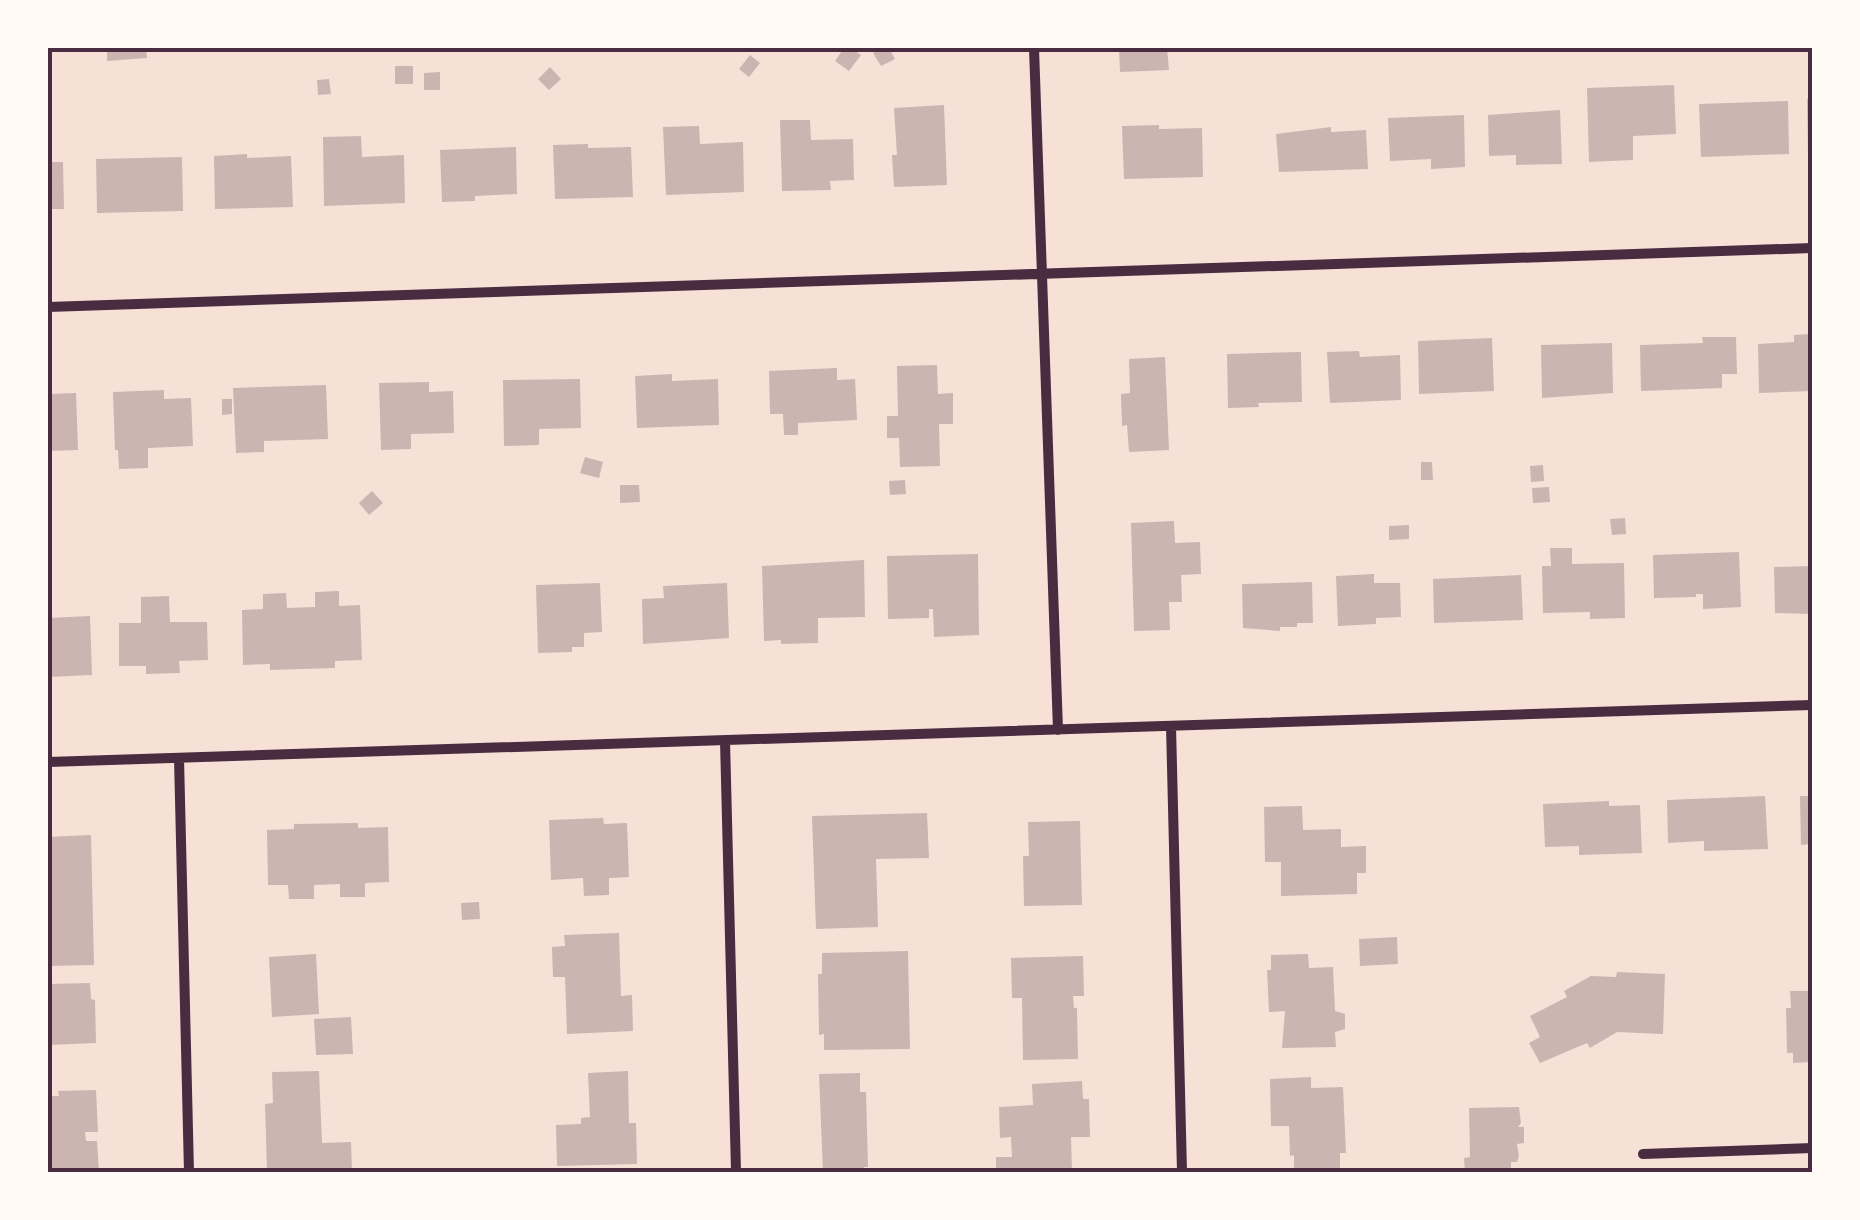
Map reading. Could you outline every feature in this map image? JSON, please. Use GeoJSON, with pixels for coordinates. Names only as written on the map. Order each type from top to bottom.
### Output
{"type":"FeatureCollection","features":[{"type":"Feature","properties":{"kind":"street"},"geometry":{"type":"LineString","coordinates":[[1034,48],[1058,730]]}},
{"type":"Feature","properties":{"kind":"street"},"geometry":{"type":"LineString","coordinates":[[48,308],[1812,248]]}},
{"type":"Feature","properties":{"kind":"street"},"geometry":{"type":"LineString","coordinates":[[48,762],[1812,704]]}},
{"type":"Feature","properties":{"kind":"street"},"geometry":{"type":"LineString","coordinates":[[1171,726],[1182,1172]]}},
{"type":"Feature","properties":{"kind":"street"},"geometry":{"type":"LineString","coordinates":[[724,741],[736,1172]]}},
{"type":"Feature","properties":{"kind":"street"},"geometry":{"type":"LineString","coordinates":[[179,758],[189,1172]]}},
{"type":"Feature","properties":{"kind":"street"},"geometry":{"type":"LineString","coordinates":[[1643,1154],[1812,1148]]}},
{"type":"Feature","properties":{"kind":"building"},"geometry":{"type":"Polygon","coordinates":[[[107,48],[146,48],[147,58],[107,61],[107,48]]]}},
{"type":"Feature","properties":{"kind":"building"},"geometry":{"type":"Polygon","coordinates":[[[844,48],[861,55],[849,71],[835,61],[844,48]]]}},
{"type":"Feature","properties":{"kind":"building"},"geometry":{"type":"Polygon","coordinates":[[[889,48],[895,59],[881,66],[873,53],[889,48]]]}},
{"type":"Feature","properties":{"kind":"building"},"geometry":{"type":"Polygon","coordinates":[[[1119,48],[1167,48],[1169,70],[1120,72],[1119,48]]]}},
{"type":"Feature","properties":{"kind":"building"},"geometry":{"type":"Polygon","coordinates":[[[750,55],[760,63],[749,77],[739,69],[750,55]]]}},
{"type":"Feature","properties":{"kind":"building"},"geometry":{"type":"Polygon","coordinates":[[[395,66],[413,66],[413,84],[395,84],[395,66]]]}},
{"type":"Feature","properties":{"kind":"building"},"geometry":{"type":"Polygon","coordinates":[[[550,67],[561,79],[549,90],[538,79],[550,67]]]}},
{"type":"Feature","properties":{"kind":"building"},"geometry":{"type":"Polygon","coordinates":[[[440,72],[440,90],[424,90],[424,73],[440,72]]]}},
{"type":"Feature","properties":{"kind":"building"},"geometry":{"type":"Polygon","coordinates":[[[329,79],[331,94],[318,95],[317,80],[329,79]]]}},
{"type":"Feature","properties":{"kind":"building"},"geometry":{"type":"Polygon","coordinates":[[[1674,85],[1676,134],[1633,136],[1633,160],[1589,162],[1587,88],[1674,85]]]}},
{"type":"Feature","properties":{"kind":"building"},"geometry":{"type":"Polygon","coordinates":[[[1807,99],[1812,99],[1812,155],[1808,156],[1807,99]]]}},
{"type":"Feature","properties":{"kind":"building"},"geometry":{"type":"Polygon","coordinates":[[[1788,101],[1789,154],[1701,157],[1699,104],[1788,101]]]}},
{"type":"Feature","properties":{"kind":"building"},"geometry":{"type":"Polygon","coordinates":[[[944,105],[947,185],[894,187],[894,108],[944,105]]]}},
{"type":"Feature","properties":{"kind":"building"},"geometry":{"type":"Polygon","coordinates":[[[1560,110],[1562,164],[1516,165],[1516,155],[1489,156],[1488,115],[1560,110]]]}},
{"type":"Feature","properties":{"kind":"building"},"geometry":{"type":"Polygon","coordinates":[[[1464,115],[1465,167],[1431,169],[1431,159],[1390,161],[1388,118],[1464,115]]]}},
{"type":"Feature","properties":{"kind":"building"},"geometry":{"type":"Polygon","coordinates":[[[780,120],[810,120],[811,140],[853,139],[854,180],[830,181],[831,190],[782,191],[780,120]]]}},
{"type":"Feature","properties":{"kind":"building"},"geometry":{"type":"Polygon","coordinates":[[[1159,125],[1159,129],[1202,128],[1203,177],[1124,179],[1122,126],[1159,125]]]}},
{"type":"Feature","properties":{"kind":"building"},"geometry":{"type":"Polygon","coordinates":[[[699,126],[700,144],[743,142],[744,192],[666,195],[663,127],[699,126]]]}},
{"type":"Feature","properties":{"kind":"building"},"geometry":{"type":"Polygon","coordinates":[[[1331,127],[1331,132],[1366,130],[1368,169],[1279,172],[1276,134],[1331,127]]]}},
{"type":"Feature","properties":{"kind":"building"},"geometry":{"type":"Polygon","coordinates":[[[361,136],[362,157],[404,155],[405,203],[324,206],[323,137],[361,136]]]}},
{"type":"Feature","properties":{"kind":"building"},"geometry":{"type":"Polygon","coordinates":[[[588,144],[588,148],[631,147],[633,197],[555,199],[553,145],[588,144]]]}},
{"type":"Feature","properties":{"kind":"building"},"geometry":{"type":"Polygon","coordinates":[[[516,147],[517,194],[442,202],[440,150],[516,147]]]}},
{"type":"Feature","properties":{"kind":"building"},"geometry":{"type":"Polygon","coordinates":[[[247,154],[247,158],[291,156],[293,207],[215,209],[214,156],[247,154]]]}},
{"type":"Feature","properties":{"kind":"building"},"geometry":{"type":"Polygon","coordinates":[[[182,157],[183,211],[97,213],[96,159],[182,157]]]}},
{"type":"Feature","properties":{"kind":"building"},"geometry":{"type":"Polygon","coordinates":[[[48,162],[63,162],[64,209],[48,209],[48,162]]]}},
{"type":"Feature","properties":{"kind":"building"},"geometry":{"type":"Polygon","coordinates":[[[1812,334],[1812,391],[1759,393],[1758,344],[1794,342],[1794,335],[1812,334]]]}},
{"type":"Feature","properties":{"kind":"building"},"geometry":{"type":"Polygon","coordinates":[[[1702,337],[1736,337],[1737,374],[1722,374],[1722,388],[1641,391],[1640,345],[1703,343],[1702,337]]]}},
{"type":"Feature","properties":{"kind":"building"},"geometry":{"type":"Polygon","coordinates":[[[1492,338],[1494,391],[1419,394],[1418,341],[1492,338]]]}},
{"type":"Feature","properties":{"kind":"building"},"geometry":{"type":"Polygon","coordinates":[[[1612,343],[1613,393],[1542,398],[1541,345],[1612,343]]]}},
{"type":"Feature","properties":{"kind":"building"},"geometry":{"type":"Polygon","coordinates":[[[1359,351],[1360,357],[1400,355],[1401,400],[1330,403],[1327,352],[1359,351]]]}},
{"type":"Feature","properties":{"kind":"building"},"geometry":{"type":"Polygon","coordinates":[[[1301,352],[1302,402],[1228,408],[1227,354],[1301,352]]]}},
{"type":"Feature","properties":{"kind":"building"},"geometry":{"type":"Polygon","coordinates":[[[1165,357],[1169,450],[1129,452],[1127,425],[1122,426],[1121,394],[1130,393],[1129,359],[1165,357]]]}},
{"type":"Feature","properties":{"kind":"building"},"geometry":{"type":"Polygon","coordinates":[[[937,365],[938,394],[953,393],[953,424],[939,424],[940,466],[900,467],[899,438],[887,438],[887,416],[898,416],[897,366],[937,365]]]}},
{"type":"Feature","properties":{"kind":"building"},"geometry":{"type":"Polygon","coordinates":[[[837,368],[837,380],[855,379],[857,420],[798,423],[798,435],[784,435],[783,414],[770,414],[769,371],[837,368]]]}},
{"type":"Feature","properties":{"kind":"building"},"geometry":{"type":"Polygon","coordinates":[[[672,374],[672,381],[718,379],[719,425],[637,428],[635,376],[672,374]]]}},
{"type":"Feature","properties":{"kind":"building"},"geometry":{"type":"Polygon","coordinates":[[[580,379],[581,428],[539,429],[539,445],[504,446],[503,380],[580,379]]]}},
{"type":"Feature","properties":{"kind":"building"},"geometry":{"type":"Polygon","coordinates":[[[429,382],[429,392],[453,391],[454,433],[411,434],[411,449],[381,450],[379,383],[429,382]]]}},
{"type":"Feature","properties":{"kind":"building"},"geometry":{"type":"Polygon","coordinates":[[[326,385],[328,439],[264,441],[264,452],[236,453],[233,388],[326,385]]]}},
{"type":"Feature","properties":{"kind":"building"},"geometry":{"type":"Polygon","coordinates":[[[164,390],[164,399],[191,398],[193,446],[148,448],[148,468],[119,469],[113,392],[164,390]]]}},
{"type":"Feature","properties":{"kind":"building"},"geometry":{"type":"Polygon","coordinates":[[[76,393],[78,450],[48,451],[48,394],[76,393]]]}},
{"type":"Feature","properties":{"kind":"building"},"geometry":{"type":"Polygon","coordinates":[[[222,399],[232,399],[232,414],[222,415],[222,399]]]}},
{"type":"Feature","properties":{"kind":"building"},"geometry":{"type":"Polygon","coordinates":[[[585,457],[603,462],[599,478],[580,473],[585,457]]]}},
{"type":"Feature","properties":{"kind":"building"},"geometry":{"type":"Polygon","coordinates":[[[1421,462],[1432,462],[1433,480],[1421,480],[1421,462]]]}},
{"type":"Feature","properties":{"kind":"building"},"geometry":{"type":"Polygon","coordinates":[[[1543,465],[1544,481],[1531,482],[1530,466],[1543,465]]]}},
{"type":"Feature","properties":{"kind":"building"},"geometry":{"type":"Polygon","coordinates":[[[905,480],[906,494],[890,495],[889,481],[905,480]]]}},
{"type":"Feature","properties":{"kind":"building"},"geometry":{"type":"Polygon","coordinates":[[[620,485],[639,485],[640,502],[620,503],[620,485]]]}},
{"type":"Feature","properties":{"kind":"building"},"geometry":{"type":"Polygon","coordinates":[[[1549,487],[1550,502],[1533,503],[1532,488],[1549,487]]]}},
{"type":"Feature","properties":{"kind":"building"},"geometry":{"type":"Polygon","coordinates":[[[372,491],[383,503],[369,515],[359,503],[372,491]]]}},
{"type":"Feature","properties":{"kind":"building"},"geometry":{"type":"Polygon","coordinates":[[[1625,518],[1626,534],[1612,535],[1610,519],[1625,518]]]}},
{"type":"Feature","properties":{"kind":"building"},"geometry":{"type":"Polygon","coordinates":[[[1174,521],[1175,543],[1200,542],[1201,574],[1181,575],[1182,602],[1169,602],[1170,630],[1134,631],[1131,523],[1174,521]]]}},
{"type":"Feature","properties":{"kind":"building"},"geometry":{"type":"Polygon","coordinates":[[[1409,525],[1409,539],[1389,540],[1389,526],[1409,525]]]}},
{"type":"Feature","properties":{"kind":"building"},"geometry":{"type":"Polygon","coordinates":[[[1550,548],[1572,548],[1572,564],[1624,563],[1625,618],[1590,619],[1590,612],[1543,613],[1542,566],[1551,566],[1550,548]]]}},
{"type":"Feature","properties":{"kind":"building"},"geometry":{"type":"Polygon","coordinates":[[[1739,552],[1741,607],[1703,609],[1703,594],[1654,598],[1653,555],[1739,552]]]}},
{"type":"Feature","properties":{"kind":"building"},"geometry":{"type":"Polygon","coordinates":[[[978,554],[979,635],[934,637],[933,609],[929,609],[929,618],[888,619],[887,556],[978,554]]]}},
{"type":"Feature","properties":{"kind":"building"},"geometry":{"type":"Polygon","coordinates":[[[864,560],[865,617],[818,618],[818,643],[764,641],[762,566],[864,560]]]}},
{"type":"Feature","properties":{"kind":"building"},"geometry":{"type":"Polygon","coordinates":[[[1812,566],[1812,614],[1775,613],[1774,567],[1812,566]]]}},
{"type":"Feature","properties":{"kind":"building"},"geometry":{"type":"Polygon","coordinates":[[[1374,574],[1374,583],[1400,583],[1401,617],[1376,618],[1376,624],[1338,626],[1336,576],[1374,574]]]}},
{"type":"Feature","properties":{"kind":"building"},"geometry":{"type":"Polygon","coordinates":[[[1521,575],[1523,620],[1434,623],[1433,579],[1521,575]]]}},
{"type":"Feature","properties":{"kind":"building"},"geometry":{"type":"Polygon","coordinates":[[[1312,582],[1313,623],[1280,627],[1280,631],[1243,628],[1242,584],[1312,582]]]}},
{"type":"Feature","properties":{"kind":"building"},"geometry":{"type":"Polygon","coordinates":[[[600,583],[602,632],[584,633],[584,647],[572,647],[572,652],[538,653],[536,585],[600,583]]]}},
{"type":"Feature","properties":{"kind":"building"},"geometry":{"type":"Polygon","coordinates":[[[727,583],[729,638],[643,644],[642,599],[664,598],[663,586],[727,583]]]}},
{"type":"Feature","properties":{"kind":"building"},"geometry":{"type":"Polygon","coordinates":[[[339,591],[339,606],[360,605],[362,660],[335,661],[335,668],[270,670],[270,664],[243,665],[242,610],[263,609],[263,594],[286,593],[287,608],[315,607],[315,592],[339,591]]]}},
{"type":"Feature","properties":{"kind":"building"},"geometry":{"type":"Polygon","coordinates":[[[169,596],[170,622],[207,622],[208,660],[179,661],[180,673],[146,674],[146,666],[119,666],[119,623],[141,623],[141,597],[169,596]]]}},
{"type":"Feature","properties":{"kind":"building"},"geometry":{"type":"Polygon","coordinates":[[[90,616],[92,675],[48,677],[48,618],[90,616]]]}},
{"type":"Feature","properties":{"kind":"building"},"geometry":{"type":"Polygon","coordinates":[[[1765,796],[1768,849],[1704,851],[1704,841],[1668,843],[1667,800],[1765,796]]]}},
{"type":"Feature","properties":{"kind":"building"},"geometry":{"type":"Polygon","coordinates":[[[1800,796],[1812,796],[1812,844],[1801,845],[1800,796]]]}},
{"type":"Feature","properties":{"kind":"building"},"geometry":{"type":"Polygon","coordinates":[[[1609,801],[1609,806],[1640,805],[1642,853],[1579,855],[1579,846],[1545,847],[1543,804],[1609,801]]]}},
{"type":"Feature","properties":{"kind":"building"},"geometry":{"type":"Polygon","coordinates":[[[1302,806],[1303,830],[1341,829],[1341,847],[1366,846],[1366,873],[1357,873],[1357,894],[1281,896],[1281,862],[1265,862],[1264,807],[1302,806]]]}},
{"type":"Feature","properties":{"kind":"building"},"geometry":{"type":"Polygon","coordinates":[[[927,813],[929,858],[876,859],[878,927],[816,929],[812,816],[927,813]]]}},
{"type":"Feature","properties":{"kind":"building"},"geometry":{"type":"Polygon","coordinates":[[[603,818],[604,824],[627,823],[629,877],[609,878],[609,895],[584,896],[583,878],[551,880],[549,820],[603,818]]]}},
{"type":"Feature","properties":{"kind":"building"},"geometry":{"type":"Polygon","coordinates":[[[1080,821],[1082,905],[1024,906],[1023,856],[1029,856],[1028,822],[1080,821]]]}},
{"type":"Feature","properties":{"kind":"building"},"geometry":{"type":"Polygon","coordinates":[[[358,823],[358,828],[388,827],[389,882],[365,883],[365,897],[340,897],[340,884],[314,885],[314,899],[289,899],[288,885],[268,885],[267,830],[294,829],[294,824],[358,823]]]}},
{"type":"Feature","properties":{"kind":"building"},"geometry":{"type":"Polygon","coordinates":[[[91,835],[94,965],[48,966],[48,837],[91,835]]]}},
{"type":"Feature","properties":{"kind":"building"},"geometry":{"type":"Polygon","coordinates":[[[479,902],[480,919],[462,920],[461,903],[479,902]]]}},
{"type":"Feature","properties":{"kind":"building"},"geometry":{"type":"Polygon","coordinates":[[[619,933],[621,996],[632,995],[633,1031],[567,1034],[565,977],[553,977],[552,947],[565,946],[564,935],[619,933]]]}},
{"type":"Feature","properties":{"kind":"building"},"geometry":{"type":"Polygon","coordinates":[[[1397,937],[1398,964],[1360,966],[1359,939],[1397,937]]]}},
{"type":"Feature","properties":{"kind":"building"},"geometry":{"type":"Polygon","coordinates":[[[908,951],[910,1049],[824,1050],[824,1034],[819,1035],[818,974],[822,974],[822,953],[908,951]]]}},
{"type":"Feature","properties":{"kind":"building"},"geometry":{"type":"Polygon","coordinates":[[[316,954],[319,1014],[272,1017],[269,957],[316,954]]]}},
{"type":"Feature","properties":{"kind":"building"},"geometry":{"type":"Polygon","coordinates":[[[1308,954],[1309,968],[1333,967],[1335,1011],[1345,1014],[1345,1029],[1335,1032],[1336,1047],[1282,1048],[1285,1011],[1269,1012],[1267,970],[1271,970],[1271,955],[1308,954]]]}},
{"type":"Feature","properties":{"kind":"building"},"geometry":{"type":"Polygon","coordinates":[[[1083,956],[1084,996],[1073,996],[1077,1008],[1078,1059],[1023,1060],[1022,998],[1012,998],[1011,958],[1083,956]]]}},
{"type":"Feature","properties":{"kind":"building"},"geometry":{"type":"Polygon","coordinates":[[[1617,972],[1665,974],[1663,1034],[1617,1032],[1590,1048],[1587,1043],[1540,1063],[1529,1043],[1540,1037],[1530,1016],[1567,997],[1564,991],[1591,976],[1616,977],[1617,972]]]}},
{"type":"Feature","properties":{"kind":"building"},"geometry":{"type":"Polygon","coordinates":[[[90,983],[91,999],[95,1000],[96,1043],[48,1045],[48,984],[90,983]]]}},
{"type":"Feature","properties":{"kind":"building"},"geometry":{"type":"Polygon","coordinates":[[[1790,991],[1812,991],[1812,1062],[1793,1063],[1793,1053],[1787,1053],[1786,1008],[1791,1008],[1790,991]]]}},
{"type":"Feature","properties":{"kind":"building"},"geometry":{"type":"Polygon","coordinates":[[[351,1017],[353,1054],[316,1055],[314,1019],[351,1017]]]}},
{"type":"Feature","properties":{"kind":"building"},"geometry":{"type":"Polygon","coordinates":[[[319,1071],[322,1143],[351,1142],[352,1172],[267,1172],[265,1104],[273,1103],[272,1072],[319,1071]]]}},
{"type":"Feature","properties":{"kind":"building"},"geometry":{"type":"Polygon","coordinates":[[[628,1071],[629,1123],[636,1123],[637,1164],[557,1166],[556,1125],[581,1124],[581,1118],[590,1117],[588,1073],[628,1071]]]}},
{"type":"Feature","properties":{"kind":"building"},"geometry":{"type":"Polygon","coordinates":[[[860,1073],[860,1092],[866,1092],[868,1167],[864,1167],[864,1172],[823,1172],[819,1074],[860,1073]]]}},
{"type":"Feature","properties":{"kind":"building"},"geometry":{"type":"Polygon","coordinates":[[[1311,1077],[1311,1088],[1343,1087],[1346,1153],[1340,1153],[1340,1172],[1294,1172],[1289,1126],[1271,1126],[1270,1079],[1311,1077]]]}},
{"type":"Feature","properties":{"kind":"building"},"geometry":{"type":"Polygon","coordinates":[[[1082,1081],[1083,1099],[1089,1099],[1090,1137],[1071,1137],[1072,1171],[996,1172],[996,1157],[1012,1157],[1011,1137],[1000,1138],[999,1107],[1033,1105],[1032,1084],[1082,1081]]]}},
{"type":"Feature","properties":{"kind":"building"},"geometry":{"type":"Polygon","coordinates":[[[96,1090],[98,1132],[85,1132],[86,1141],[97,1141],[99,1172],[48,1172],[48,1096],[59,1096],[58,1091],[96,1090]]]}},
{"type":"Feature","properties":{"kind":"building"},"geometry":{"type":"Polygon","coordinates":[[[1519,1107],[1518,1127],[1524,1127],[1524,1143],[1517,1144],[1519,1156],[1517,1162],[1511,1162],[1511,1172],[1465,1172],[1464,1158],[1470,1157],[1469,1108],[1519,1107]]]}}]}
